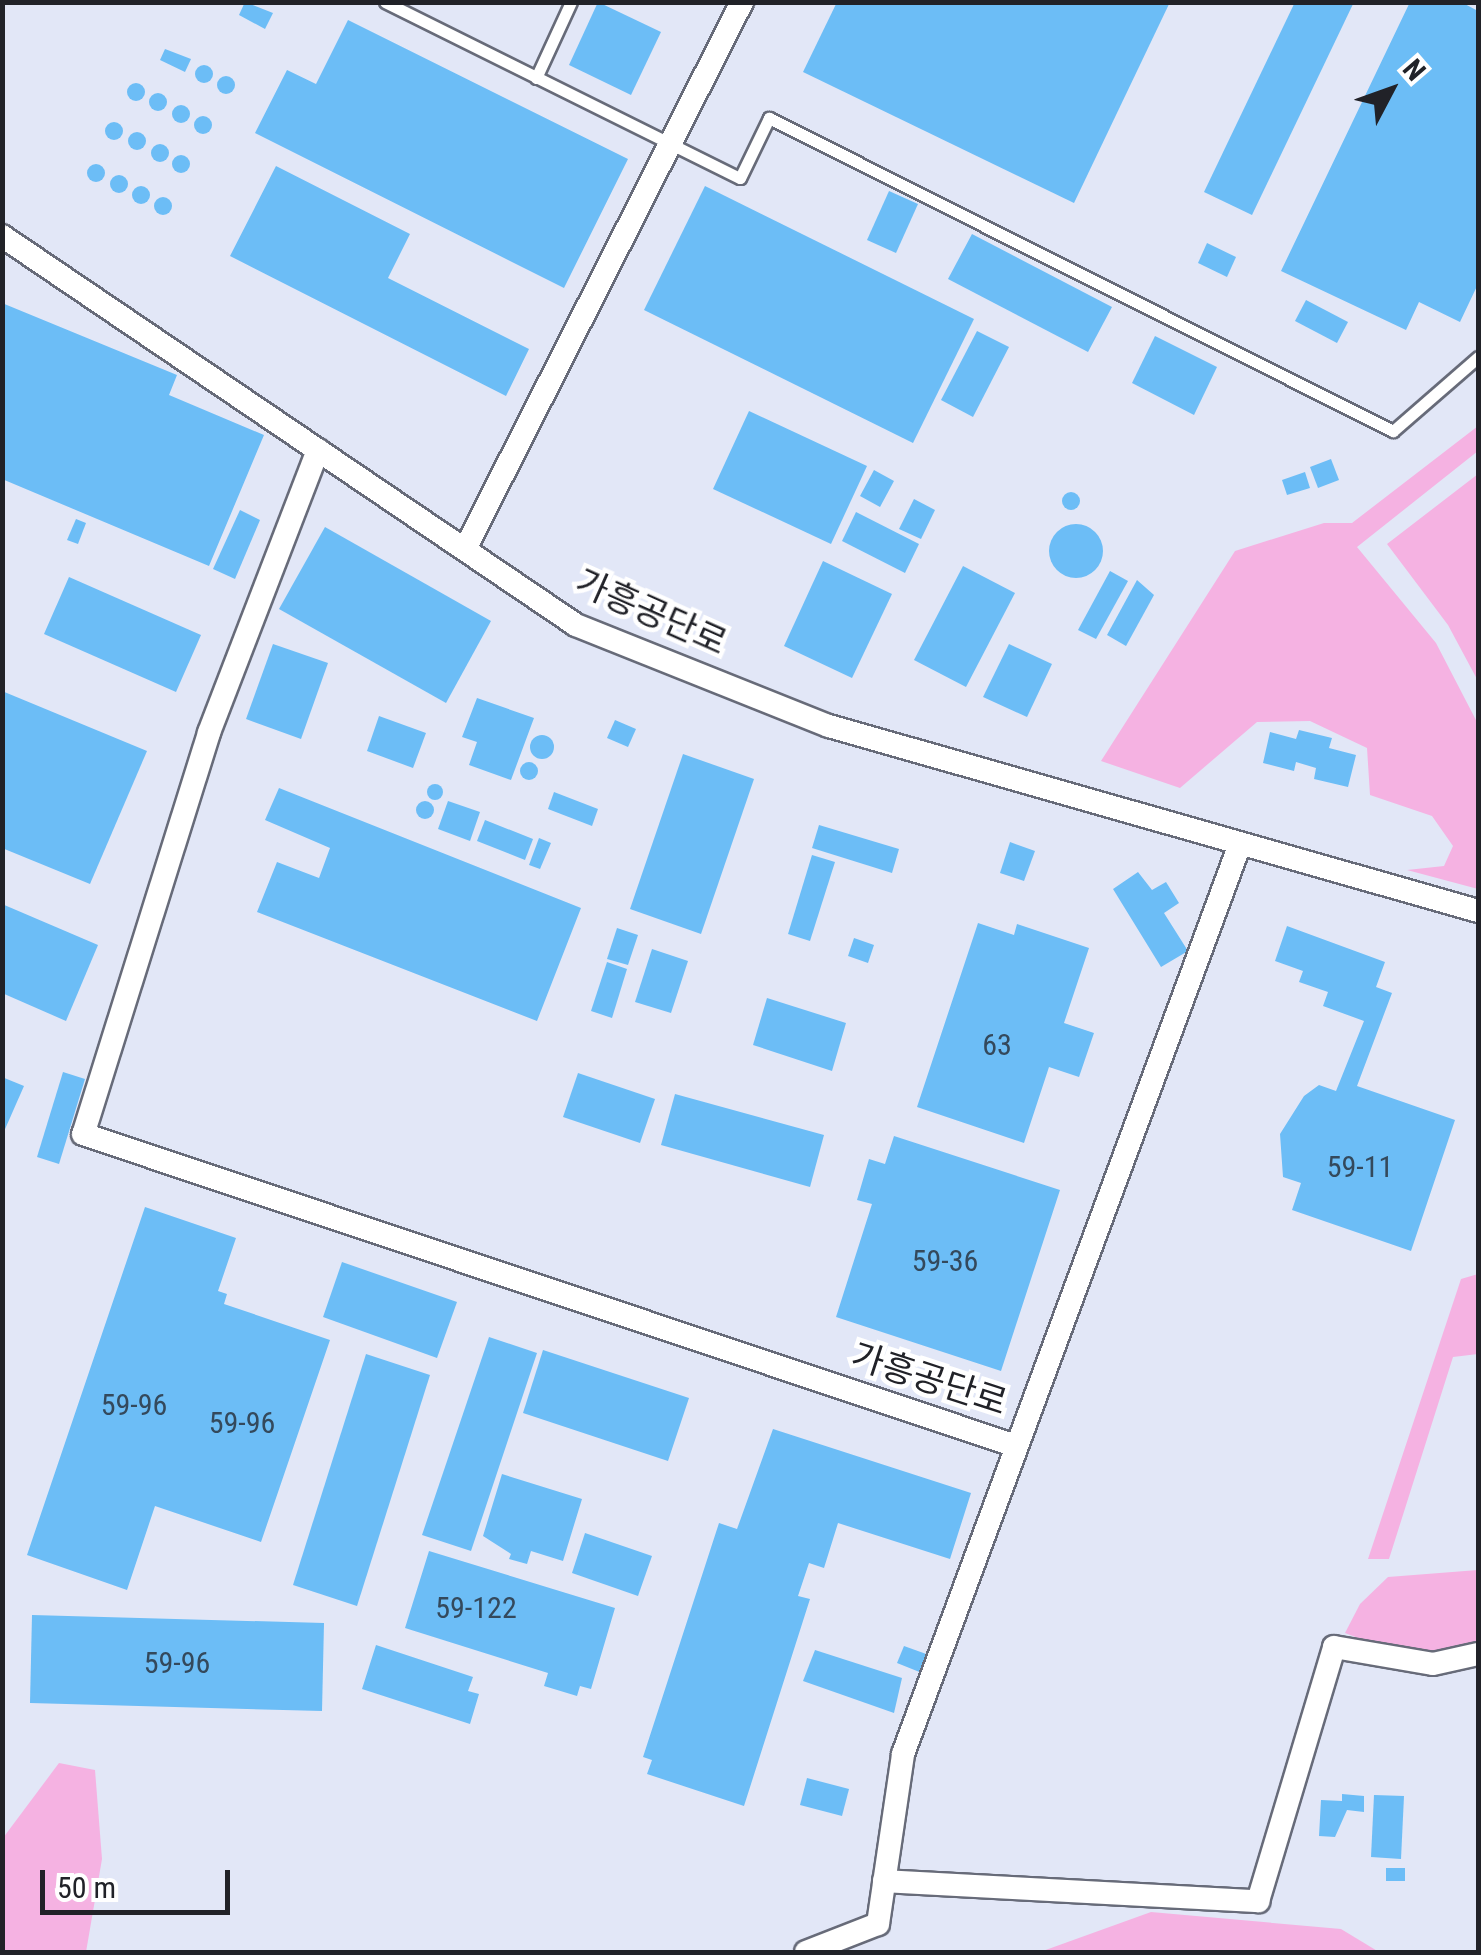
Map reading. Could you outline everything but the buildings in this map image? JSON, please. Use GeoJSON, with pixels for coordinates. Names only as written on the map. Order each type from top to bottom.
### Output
{"type":"FeatureCollection","features":[{"type":"Feature","properties":{"kind":"street"},"geometry":{"type":"LineString","coordinates":[[465,549],[742,2]]}},
{"type":"Feature","properties":{"kind":"street","name":"가흥공단로"},"geometry":{"type":"LineString","coordinates":[[2,236],[576,624],[828,726],[1478,911]]}},
{"type":"Feature","properties":{"kind":"street","name":"가흥공단로"},"geometry":{"type":"LineString","coordinates":[[318,450],[209,733],[83,1134],[1013,1445]]}},
{"type":"Feature","properties":{"kind":"street","name":"가흥공단로"},"geometry":{"type":"LineString","coordinates":[[806,1952],[878,1924],[903,1754],[1013,1445],[1240,844]]}},
{"type":"Feature","properties":{"kind":"street"},"geometry":{"type":"LineString","coordinates":[[884,1881],[1258,1901],[1334,1647],[1433,1664],[1478,1654]]}},
{"type":"Feature","properties":{"kind":"lane"},"geometry":{"type":"LineString","coordinates":[[386,2],[740,178],[770,118],[1394,431],[1478,357]]}},
{"type":"Feature","properties":{"kind":"lane"},"geometry":{"type":"LineString","coordinates":[[536,78],[570,2]]}},
{"type":"Feature","properties":{"kind":"shaded area"},"geometry":{"type":"Polygon","coordinates":[[[1478,426],[1478,451],[1357,547],[1436,643],[1478,724],[1478,889],[1407,870],[1444,866],[1453,846],[1432,816],[1370,795],[1367,748],[1310,721],[1257,722],[1180,788],[1101,761],[1235,551],[1324,523],[1352,523],[1478,426]]]}},
{"type":"Feature","properties":{"kind":"shaded area"},"geometry":{"type":"Polygon","coordinates":[[[1478,474],[1478,681],[1448,625],[1387,544],[1478,474]]]}},
{"type":"Feature","properties":{"kind":"shaded area"},"geometry":{"type":"Polygon","coordinates":[[[1478,1274],[1478,1354],[1453,1357],[1389,1559],[1368,1559],[1461,1279],[1478,1274]]]}},
{"type":"Feature","properties":{"kind":"shaded area"},"geometry":{"type":"Polygon","coordinates":[[[1478,1570],[1478,1643],[1408,1657],[1345,1633],[1360,1604],[1388,1577],[1478,1570]]]}},
{"type":"Feature","properties":{"kind":"shaded area"},"geometry":{"type":"Polygon","coordinates":[[[59,1763],[95,1770],[102,1859],[86,1952],[3,1952],[3,1838],[59,1763]]]}},
{"type":"Feature","properties":{"kind":"shaded area"},"geometry":{"type":"Polygon","coordinates":[[[1151,1912],[1341,1929],[1379,1952],[1040,1952],[1151,1912]]]}}]}
